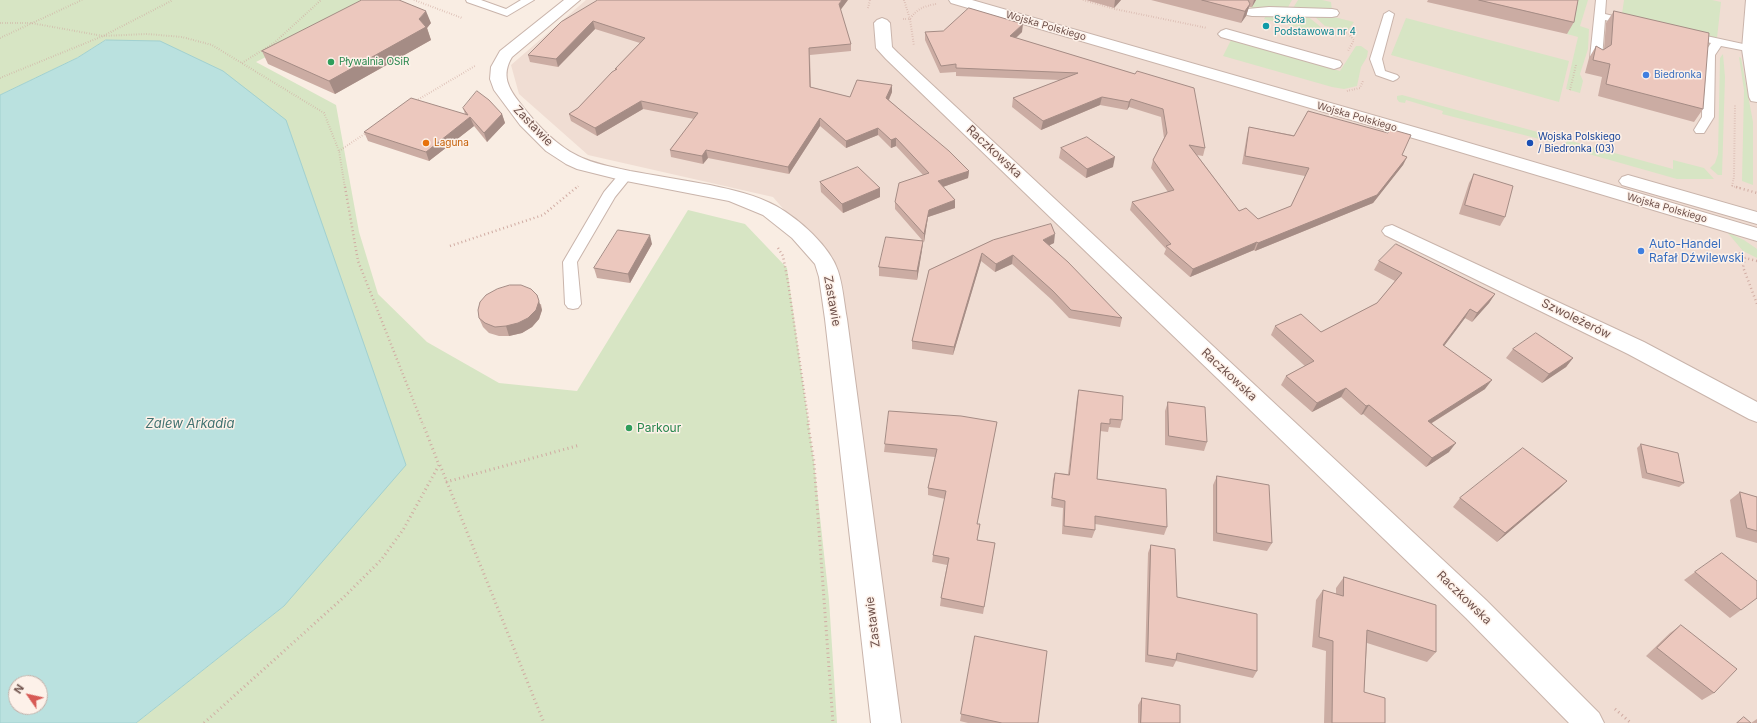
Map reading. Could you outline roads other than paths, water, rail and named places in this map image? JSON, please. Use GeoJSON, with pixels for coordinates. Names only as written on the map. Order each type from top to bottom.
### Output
{"type":"FeatureCollection","features":[{"type":"Feature","properties":{"kind":"street","name":"Zastawie"},"geometry":{"type":"LineString","coordinates":[[573,0],[506,54],[498,66],[498,80],[503,92],[538,135],[557,151],[582,165],[626,176],[729,195],[758,203],[778,215],[795,230],[813,248],[827,270],[836,319],[886,723]]}},
{"type":"Feature","properties":{"kind":"street","name":"Wojska Polskiego"},"geometry":{"type":"LineString","coordinates":[[956,0],[1757,235]]}},
{"type":"Feature","properties":{"kind":"street","name":"Wojska Polskiego"},"geometry":{"type":"LineString","coordinates":[[986,0],[1316,95],[1433,126],[1757,218]]}},
{"type":"Feature","properties":{"kind":"street"},"geometry":{"type":"LineString","coordinates":[[1754,0],[1757,9]]}},
{"type":"Feature","properties":{"kind":"street"},"geometry":{"type":"LineString","coordinates":[[1754,0],[1754,50],[1757,97]]}},
{"type":"Feature","properties":{"kind":"street"},"geometry":{"type":"LineString","coordinates":[[1252,12],[1332,13]]}},
{"type":"Feature","properties":{"kind":"street","name":"Raczkowska"},"geometry":{"type":"LineString","coordinates":[[882,23],[884,48],[892,56],[1470,603],[1589,723]]}},
{"type":"Feature","properties":{"kind":"street"},"geometry":{"type":"LineString","coordinates":[[1226,34],[1334,64]]}},
{"type":"Feature","properties":{"kind":"street","name":"Szwoleżerów"},"geometry":{"type":"LineString","coordinates":[[1392,231],[1636,348],[1757,414]]}},
{"type":"Feature","properties":{"kind":"lane"},"geometry":{"type":"LineString","coordinates":[[471,0],[507,13],[529,0]]}},
{"type":"Feature","properties":{"kind":"lane"},"geometry":{"type":"LineString","coordinates":[[1596,58],[1601,0]]}},
{"type":"Feature","properties":{"kind":"lane"},"geometry":{"type":"LineString","coordinates":[[1388,14],[1376,59],[1380,73],[1393,77]]}},
{"type":"Feature","properties":{"kind":"lane"},"geometry":{"type":"LineString","coordinates":[[1600,16],[1644,26]]}},
{"type":"Feature","properties":{"kind":"lane"},"geometry":{"type":"LineString","coordinates":[[1674,32],[1754,50]]}},
{"type":"Feature","properties":{"kind":"lane"},"geometry":{"type":"LineString","coordinates":[[1700,130],[1708,117],[1710,54],[1718,42]]}},
{"type":"Feature","properties":{"kind":"lane"},"geometry":{"type":"LineString","coordinates":[[573,304],[570,262],[611,192],[626,176]]}},
{"type":"Feature","properties":{"kind":"water","name":"Zalew Arkadia"},"geometry":{"type":"Polygon","coordinates":[[[106,40],[160,41],[223,71],[286,120],[406,465],[284,606],[136,723],[0,723],[0,95],[77,58],[106,40]]]}},
{"type":"Feature","properties":{"kind":"place","name":"Szkoła Podstawowa nr 4"},"geometry":{"type":"Point","coordinates":[1266,26]}},
{"type":"Feature","properties":{"kind":"place","name":"Pływalnia OSiR"},"geometry":{"type":"Point","coordinates":[331,62]}},
{"type":"Feature","properties":{"kind":"place","name":"Biedronka"},"geometry":{"type":"Point","coordinates":[1646,75]}},
{"type":"Feature","properties":{"kind":"place","name":"Laguna"},"geometry":{"type":"Point","coordinates":[426,143]}},
{"type":"Feature","properties":{"kind":"place","name":"Wojska Polskiego / Biedronka (03)"},"geometry":{"type":"Point","coordinates":[1530,143]}},
{"type":"Feature","properties":{"kind":"place","name":"Auto-Handel Rafał Dźwilewski"},"geometry":{"type":"Point","coordinates":[1641,251]}},
{"type":"Feature","properties":{"kind":"place","name":"Parkour"},"geometry":{"type":"Point","coordinates":[629,428]}}]}
